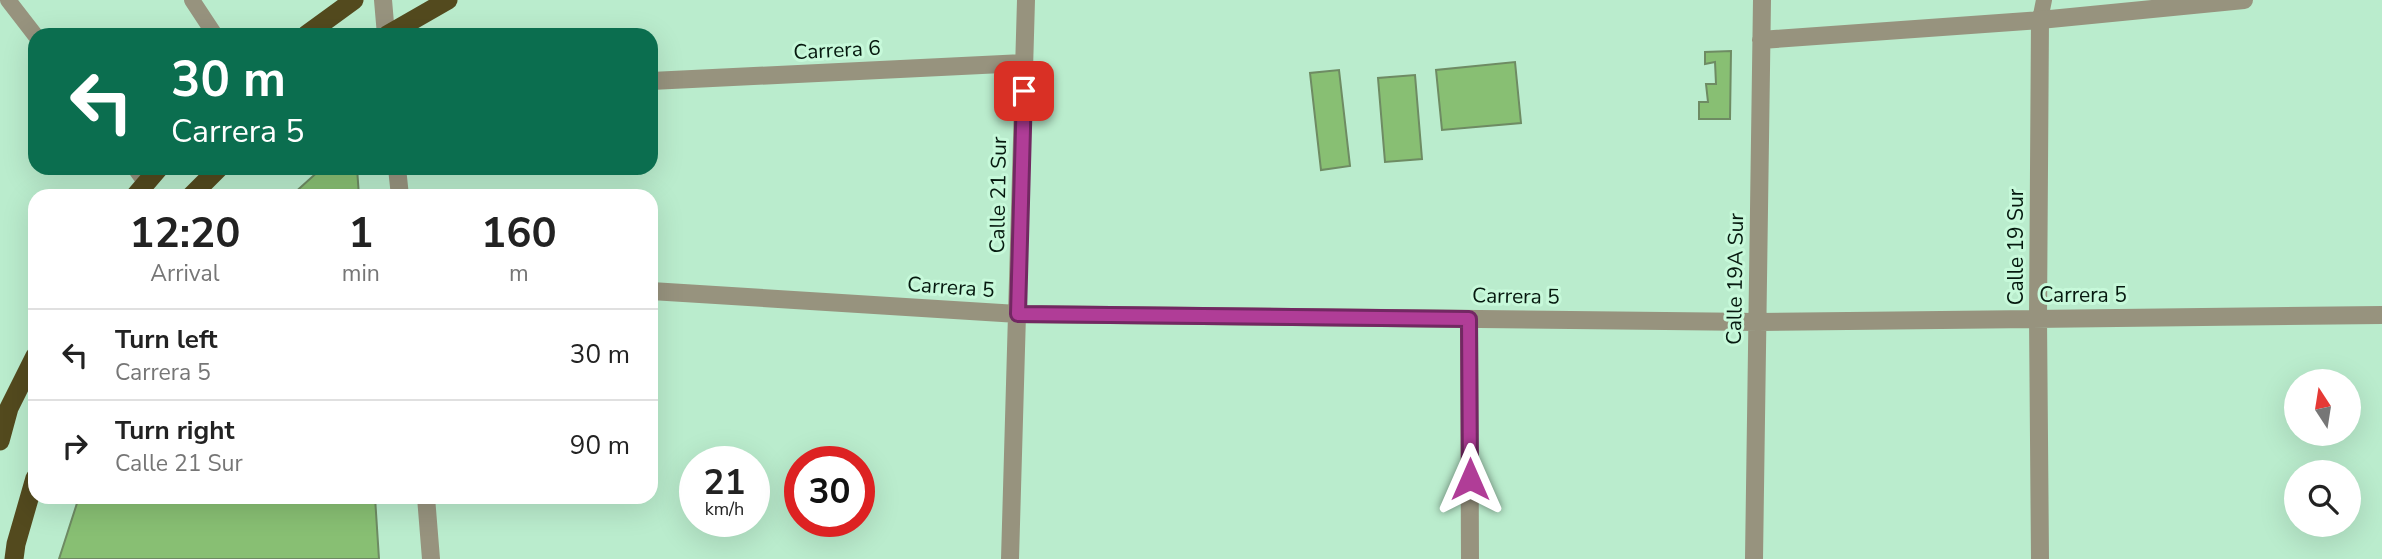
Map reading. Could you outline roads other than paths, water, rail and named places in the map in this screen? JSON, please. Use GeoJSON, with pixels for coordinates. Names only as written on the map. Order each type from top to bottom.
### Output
{"type":"FeatureCollection","features":[{"type":"Feature","properties":{"kind":"highway"},"geometry":{"type":"LineString","coordinates":[[316,28],[354,0]]}},
{"type":"Feature","properties":{"kind":"highway"},"geometry":{"type":"LineString","coordinates":[[398,28],[448,0]]}},
{"type":"Feature","properties":{"kind":"highway"},"geometry":{"type":"LineString","coordinates":[[198,189],[212,175]]}},
{"type":"Feature","properties":{"kind":"highway"},"geometry":{"type":"LineString","coordinates":[[0,441],[9,408],[28,370]]}},
{"type":"Feature","properties":{"kind":"highway"},"geometry":{"type":"LineString","coordinates":[[14,559],[28,502]]}},
{"type":"Feature","properties":{"kind":"street"},"geometry":{"type":"LineString","coordinates":[[383,0],[385,28]]}},
{"type":"Feature","properties":{"kind":"street","name":"Calle 21 Sur"},"geometry":{"type":"LineString","coordinates":[[1010,559],[1026,0]]}},
{"type":"Feature","properties":{"kind":"street","name":"Calle 19A Sur"},"geometry":{"type":"LineString","coordinates":[[1754,559],[1762,0]]}},
{"type":"Feature","properties":{"kind":"street"},"geometry":{"type":"LineString","coordinates":[[1761,40],[2040,20],[2244,0]]}},
{"type":"Feature","properties":{"kind":"street","name":"Calle 19 Sur"},"geometry":{"type":"LineString","coordinates":[[2040,20],[2040,559]]}},
{"type":"Feature","properties":{"kind":"street","name":"Carrera 6"},"geometry":{"type":"LineString","coordinates":[[658,81],[1024,63]]}},
{"type":"Feature","properties":{"kind":"street","name":"Carrera 5"},"geometry":{"type":"LineString","coordinates":[[658,290],[1018,314],[1758,322],[2382,315]]}},
{"type":"Feature","properties":{"kind":"street"},"geometry":{"type":"LineString","coordinates":[[1469,319],[1470,559]]}},
{"type":"Feature","properties":{"kind":"street"},"geometry":{"type":"LineString","coordinates":[[427,504],[431,559]]}},
{"type":"Feature","properties":{"kind":"lane"},"geometry":{"type":"LineString","coordinates":[[8,0],[30,28]]}},
{"type":"Feature","properties":{"kind":"lane"},"geometry":{"type":"LineString","coordinates":[[192,0],[210,28]]}},
{"type":"Feature","properties":{"kind":"lane"},"geometry":{"type":"LineString","coordinates":[[2040,20],[2043,0]]}}]}
